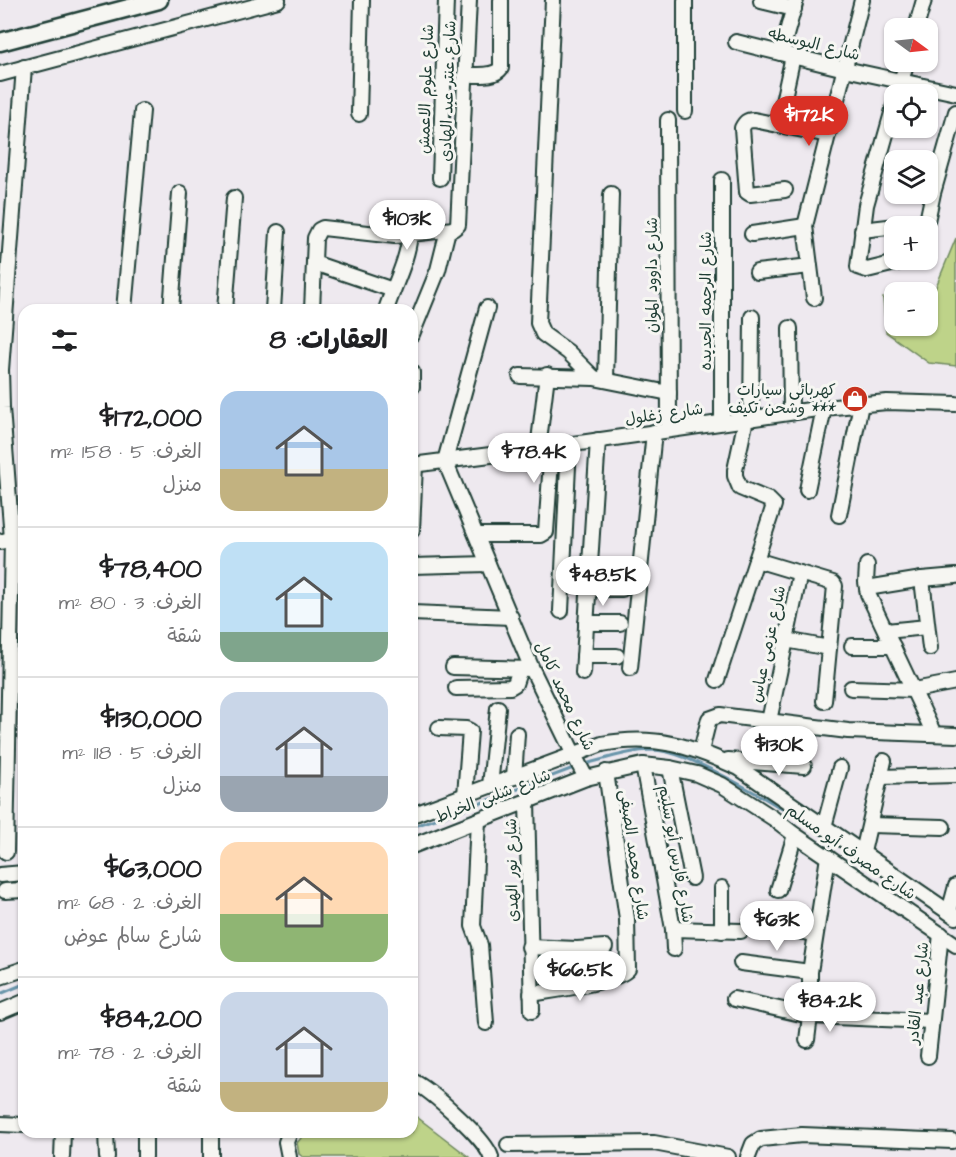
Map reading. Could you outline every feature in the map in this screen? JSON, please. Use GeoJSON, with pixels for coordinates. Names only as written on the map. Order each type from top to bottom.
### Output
{"type":"FeatureCollection","features":[{"type":"Feature","properties":{"kind":"main road"},"geometry":{"type":"LineString","coordinates":[[0,42],[159,0]]}},
{"type":"Feature","properties":{"kind":"street"},"geometry":{"type":"LineString","coordinates":[[0,74],[278,0]]}},
{"type":"Feature","properties":{"kind":"street"},"geometry":{"type":"LineString","coordinates":[[359,114],[362,0]]}},
{"type":"Feature","properties":{"kind":"street","name":"شارع علوم الاعمش"},"geometry":{"type":"LineString","coordinates":[[440,178],[446,0]]}},
{"type":"Feature","properties":{"kind":"street","name":"شارع عنتر عبد الهادى"},"geometry":{"type":"LineString","coordinates":[[448,230],[453,229],[459,220],[469,0]]}},
{"type":"Feature","properties":{"kind":"street"},"geometry":{"type":"LineString","coordinates":[[465,75],[494,74],[501,68],[501,0]]}},
{"type":"Feature","properties":{"kind":"street"},"geometry":{"type":"LineString","coordinates":[[553,0],[538,323],[543,334],[600,379]]}},
{"type":"Feature","properties":{"kind":"street"},"geometry":{"type":"LineString","coordinates":[[685,0],[686,111]]}},
{"type":"Feature","properties":{"kind":"street"},"geometry":{"type":"LineString","coordinates":[[814,298],[805,226],[862,0]]}},
{"type":"Feature","properties":{"kind":"street"},"geometry":{"type":"LineString","coordinates":[[919,18],[924,0]]}},
{"type":"Feature","properties":{"kind":"street"},"geometry":{"type":"LineString","coordinates":[[761,1],[795,4],[778,125]]}},
{"type":"Feature","properties":{"kind":"street","name":"شارع البوسطه"},"geometry":{"type":"LineString","coordinates":[[735,42],[844,69],[887,84]]}},
{"type":"Feature","properties":{"kind":"street"},"geometry":{"type":"LineString","coordinates":[[6,852],[12,539],[1,370],[24,67]]}},
{"type":"Feature","properties":{"kind":"street","name":"شارع البوسطه"},"geometry":{"type":"LineString","coordinates":[[938,91],[956,93]]}},
{"type":"Feature","properties":{"kind":"street"},"geometry":{"type":"LineString","coordinates":[[125,304],[142,111]]}},
{"type":"Feature","properties":{"kind":"street"},"geometry":{"type":"LineString","coordinates":[[930,216],[949,161],[956,112]]}},
{"type":"Feature","properties":{"kind":"street","name":"شارع داوود الموان"},"geometry":{"type":"LineString","coordinates":[[668,120],[669,429]]}},
{"type":"Feature","properties":{"kind":"street"},"geometry":{"type":"LineString","coordinates":[[785,190],[750,194],[747,192],[742,128],[744,123],[749,120],[828,135]]}},
{"type":"Feature","properties":{"kind":"street"},"geometry":{"type":"LineString","coordinates":[[884,266],[867,270],[858,267],[869,194],[885,138]]}},
{"type":"Feature","properties":{"kind":"street","name":"شارع الرحمه الجديده"},"geometry":{"type":"LineString","coordinates":[[722,180],[722,422]]}},
{"type":"Feature","properties":{"kind":"street"},"geometry":{"type":"LineString","coordinates":[[171,304],[180,193]]}},
{"type":"Feature","properties":{"kind":"street"},"geometry":{"type":"LineString","coordinates":[[600,379],[612,194]]}},
{"type":"Feature","properties":{"kind":"street"},"geometry":{"type":"LineString","coordinates":[[225,304],[234,198]]}},
{"type":"Feature","properties":{"kind":"street"},"geometry":{"type":"LineString","coordinates":[[752,234],[805,226]]}},
{"type":"Feature","properties":{"kind":"street"},"geometry":{"type":"LineString","coordinates":[[862,230],[884,227]]}},
{"type":"Feature","properties":{"kind":"street"},"geometry":{"type":"LineString","coordinates":[[312,304],[315,238],[316,233],[323,228],[395,236],[448,230],[438,270],[418,319]]}},
{"type":"Feature","properties":{"kind":"street"},"geometry":{"type":"LineString","coordinates":[[273,304],[278,232]]}},
{"type":"Feature","properties":{"kind":"street"},"geometry":{"type":"LineString","coordinates":[[388,304],[404,267],[410,235]]}},
{"type":"Feature","properties":{"kind":"street"},"geometry":{"type":"LineString","coordinates":[[314,263],[393,290]]}},
{"type":"Feature","properties":{"kind":"street"},"geometry":{"type":"LineString","coordinates":[[757,272],[810,266]]}},
{"type":"Feature","properties":{"kind":"street"},"geometry":{"type":"LineString","coordinates":[[445,461],[487,308]]}},
{"type":"Feature","properties":{"kind":"street"},"geometry":{"type":"LineString","coordinates":[[717,680],[774,505],[769,500],[740,488],[735,476],[749,419],[752,317]]}},
{"type":"Feature","properties":{"kind":"street"},"geometry":{"type":"LineString","coordinates":[[790,328],[791,412]]}},
{"type":"Feature","properties":{"kind":"street"},"geometry":{"type":"LineString","coordinates":[[538,450],[547,375]]}},
{"type":"Feature","properties":{"kind":"street"},"geometry":{"type":"LineString","coordinates":[[520,376],[547,375],[600,379],[669,393]]}},
{"type":"Feature","properties":{"kind":"street","name":"شارع زغلول"},"geometry":{"type":"LineString","coordinates":[[418,464],[538,450],[824,408],[886,402],[956,404]]}},
{"type":"Feature","properties":{"kind":"street"},"geometry":{"type":"LineString","coordinates":[[839,515],[861,404]]}},
{"type":"Feature","properties":{"kind":"street"},"geometry":{"type":"LineString","coordinates":[[807,489],[824,408]]}},
{"type":"Feature","properties":{"kind":"street"},"geometry":{"type":"LineString","coordinates":[[630,668],[654,432]]}},
{"type":"Feature","properties":{"kind":"street"},"geometry":{"type":"LineString","coordinates":[[583,673],[598,440]]}},
{"type":"Feature","properties":{"kind":"street"},"geometry":{"type":"LineString","coordinates":[[561,611],[569,445]]}},
{"type":"Feature","properties":{"kind":"street"},"geometry":{"type":"LineString","coordinates":[[477,535],[541,535],[547,530],[552,447]]}},
{"type":"Feature","properties":{"kind":"street","name":"شارع محمد كامل"},"geometry":{"type":"LineString","coordinates":[[445,461],[511,617],[526,669],[580,766]]}},
{"type":"Feature","properties":{"kind":"street"},"geometry":{"type":"LineString","coordinates":[[756,560],[835,586],[824,701]]}},
{"type":"Feature","properties":{"kind":"street"},"geometry":{"type":"LineString","coordinates":[[418,566],[488,564]]}},
{"type":"Feature","properties":{"kind":"street"},"geometry":{"type":"LineString","coordinates":[[867,565],[867,588],[934,734]]}},
{"type":"Feature","properties":{"kind":"street","name":"شارع عزمى عباس"},"geometry":{"type":"LineString","coordinates":[[769,721],[800,573]]}},
{"type":"Feature","properties":{"kind":"street"},"geometry":{"type":"LineString","coordinates":[[867,588],[956,576]]}},
{"type":"Feature","properties":{"kind":"street"},"geometry":{"type":"LineString","coordinates":[[922,579],[922,620],[930,648]]}},
{"type":"Feature","properties":{"kind":"street"},"geometry":{"type":"LineString","coordinates":[[588,589],[622,590]]}},
{"type":"Feature","properties":{"kind":"street"},"geometry":{"type":"LineString","coordinates":[[418,613],[511,617]]}},
{"type":"Feature","properties":{"kind":"street"},"geometry":{"type":"LineString","coordinates":[[886,631],[922,620]]}},
{"type":"Feature","properties":{"kind":"street"},"geometry":{"type":"LineString","coordinates":[[586,623],[620,623]]}},
{"type":"Feature","properties":{"kind":"street"},"geometry":{"type":"LineString","coordinates":[[786,640],[829,648]]}},
{"type":"Feature","properties":{"kind":"street"},"geometry":{"type":"LineString","coordinates":[[852,646],[893,646]]}},
{"type":"Feature","properties":{"kind":"street"},"geometry":{"type":"LineString","coordinates":[[584,656],[617,656]]}},
{"type":"Feature","properties":{"kind":"street"},"geometry":{"type":"LineString","coordinates":[[453,667],[526,669]]}},
{"type":"Feature","properties":{"kind":"street"},"geometry":{"type":"LineString","coordinates":[[456,688],[510,687],[526,669]]}},
{"type":"Feature","properties":{"kind":"street"},"geometry":{"type":"LineString","coordinates":[[851,688],[914,690],[956,682]]}},
{"type":"Feature","properties":{"kind":"street"},"geometry":{"type":"LineString","coordinates":[[490,786],[498,708]]}},
{"type":"Feature","properties":{"kind":"street"},"geometry":{"type":"LineString","coordinates":[[701,751],[709,719],[720,715],[848,731],[956,735]]}},
{"type":"Feature","properties":{"kind":"street"},"geometry":{"type":"LineString","coordinates":[[439,728],[470,731],[465,795]]}},
{"type":"Feature","properties":{"kind":"street"},"geometry":{"type":"LineString","coordinates":[[514,777],[517,734]]}},
{"type":"Feature","properties":{"kind":"street","name":"شارع مصرف أبو مسلم"},"geometry":{"type":"LineString","coordinates":[[580,766],[603,744],[626,740],[668,743],[701,751],[739,768],[780,808],[795,836],[956,945]]}},
{"type":"Feature","properties":{"kind":"street"},"geometry":{"type":"LineString","coordinates":[[720,759],[804,766]]}},
{"type":"Feature","properties":{"kind":"street"},"geometry":{"type":"LineString","coordinates":[[863,852],[884,761]]}},
{"type":"Feature","properties":{"kind":"street","name":"شارع مصرف أبو مسلم"},"geometry":{"type":"LineString","coordinates":[[580,766],[606,772],[643,765],[697,774],[824,827],[952,915]]}},
{"type":"Feature","properties":{"kind":"street","name":"شارع فارس أبو سليم"},"geometry":{"type":"LineString","coordinates":[[643,765],[673,929],[674,949]]}},
{"type":"Feature","properties":{"kind":"street","name":"شارع شلبى الخراط"},"geometry":{"type":"LineString","coordinates":[[418,813],[514,777],[580,766]]}},
{"type":"Feature","properties":{"kind":"street","name":"شارع شلبى الخراط"},"geometry":{"type":"LineString","coordinates":[[418,844],[527,801],[580,766]]}},
{"type":"Feature","properties":{"kind":"street"},"geometry":{"type":"LineString","coordinates":[[670,768],[692,878]]}},
{"type":"Feature","properties":{"kind":"street"},"geometry":{"type":"LineString","coordinates":[[824,827],[840,768]]}},
{"type":"Feature","properties":{"kind":"street","name":"شارع محمد الصيفى"},"geometry":{"type":"LineString","coordinates":[[531,994],[621,975],[628,969],[627,919],[606,772]]}},
{"type":"Feature","properties":{"kind":"street"},"geometry":{"type":"LineString","coordinates":[[880,777],[956,775]]}},
{"type":"Feature","properties":{"kind":"street","name":"شارع نور الهدى"},"geometry":{"type":"LineString","coordinates":[[527,801],[532,1011]]}},
{"type":"Feature","properties":{"kind":"street"},"geometry":{"type":"LineString","coordinates":[[478,820],[473,926],[480,945],[486,1023]]}},
{"type":"Feature","properties":{"kind":"street"},"geometry":{"type":"LineString","coordinates":[[870,825],[943,827]]}},
{"type":"Feature","properties":{"kind":"street"},"geometry":{"type":"LineString","coordinates":[[778,890],[795,836]]}},
{"type":"Feature","properties":{"kind":"street"},"geometry":{"type":"LineString","coordinates":[[807,1040],[810,1016],[810,972],[828,857]]}},
{"type":"Feature","properties":{"kind":"street"},"geometry":{"type":"LineString","coordinates":[[0,875],[18,874]]}},
{"type":"Feature","properties":{"kind":"street"},"geometry":{"type":"LineString","coordinates":[[952,915],[956,886]]}},
{"type":"Feature","properties":{"kind":"street"},"geometry":{"type":"LineString","coordinates":[[722,888],[722,931]]}},
{"type":"Feature","properties":{"kind":"street"},"geometry":{"type":"LineString","coordinates":[[5,891],[18,890]]}},
{"type":"Feature","properties":{"kind":"street"},"geometry":{"type":"LineString","coordinates":[[673,929],[722,931],[746,927],[815,934]]}},
{"type":"Feature","properties":{"kind":"street","name":"شارع عبد القادر"},"geometry":{"type":"LineString","coordinates":[[928,1056],[941,934]]}},
{"type":"Feature","properties":{"kind":"street"},"geometry":{"type":"LineString","coordinates":[[530,947],[577,949],[604,947]]}},
{"type":"Feature","properties":{"kind":"street"},"geometry":{"type":"LineString","coordinates":[[741,963],[810,972]]}},
{"type":"Feature","properties":{"kind":"street"},"geometry":{"type":"LineString","coordinates":[[0,977],[18,971]]}},
{"type":"Feature","properties":{"kind":"street"},"geometry":{"type":"LineString","coordinates":[[734,999],[810,1016],[931,1021]]}},
{"type":"Feature","properties":{"kind":"street"},"geometry":{"type":"LineString","coordinates":[[0,1012],[18,1004]]}},
{"type":"Feature","properties":{"kind":"street"},"geometry":{"type":"LineString","coordinates":[[418,1084],[437,1098],[485,1145],[491,1157]]}},
{"type":"Feature","properties":{"kind":"street"},"geometry":{"type":"LineString","coordinates":[[0,1124],[18,1125]]}},
{"type":"Feature","properties":{"kind":"street"},"geometry":{"type":"LineString","coordinates":[[748,1157],[753,1144],[761,1139],[802,1135],[952,1141]]}},
{"type":"Feature","properties":{"kind":"street"},"geometry":{"type":"LineString","coordinates":[[62,1157],[63,1138]]}},
{"type":"Feature","properties":{"kind":"street"},"geometry":{"type":"LineString","coordinates":[[106,1138],[107,1157]]}},
{"type":"Feature","properties":{"kind":"street"},"geometry":{"type":"LineString","coordinates":[[145,1138],[145,1157]]}},
{"type":"Feature","properties":{"kind":"street"},"geometry":{"type":"LineString","coordinates":[[211,1138],[211,1157]]}},
{"type":"Feature","properties":{"kind":"street"},"geometry":{"type":"LineString","coordinates":[[288,1138],[286,1148],[289,1157]]}},
{"type":"Feature","properties":{"kind":"street"},"geometry":{"type":"LineString","coordinates":[[508,1145],[654,1143],[691,1154],[728,1157]]}},
{"type":"Feature","properties":{"kind":"green space"},"geometry":{"type":"Polygon","coordinates":[[[956,238],[956,366],[929,363],[892,336],[938,336],[938,282],[956,238]]]}},
{"type":"Feature","properties":{"kind":"green space"},"geometry":{"type":"Polygon","coordinates":[[[418,1118],[469,1157],[303,1157],[299,1154],[297,1143],[301,1138],[418,1138],[418,1118]]]}},
{"type":"Feature","properties":{"kind":"waterway"},"geometry":{"type":"LineString","coordinates":[[582,765],[645,750],[662,751],[687,758],[779,807],[956,925]]}},
{"type":"Feature","properties":{"kind":"waterway"},"geometry":{"type":"LineString","coordinates":[[418,825],[576,767]]}},
{"type":"Feature","properties":{"kind":"waterway"},"geometry":{"type":"LineString","coordinates":[[0,994],[18,986]]}},
{"type":"Feature","properties":{"kind":"place","name":"كهربائي سيارات وشحن تكيف ***"},"geometry":{"type":"Point","coordinates":[855,399]}}]}
